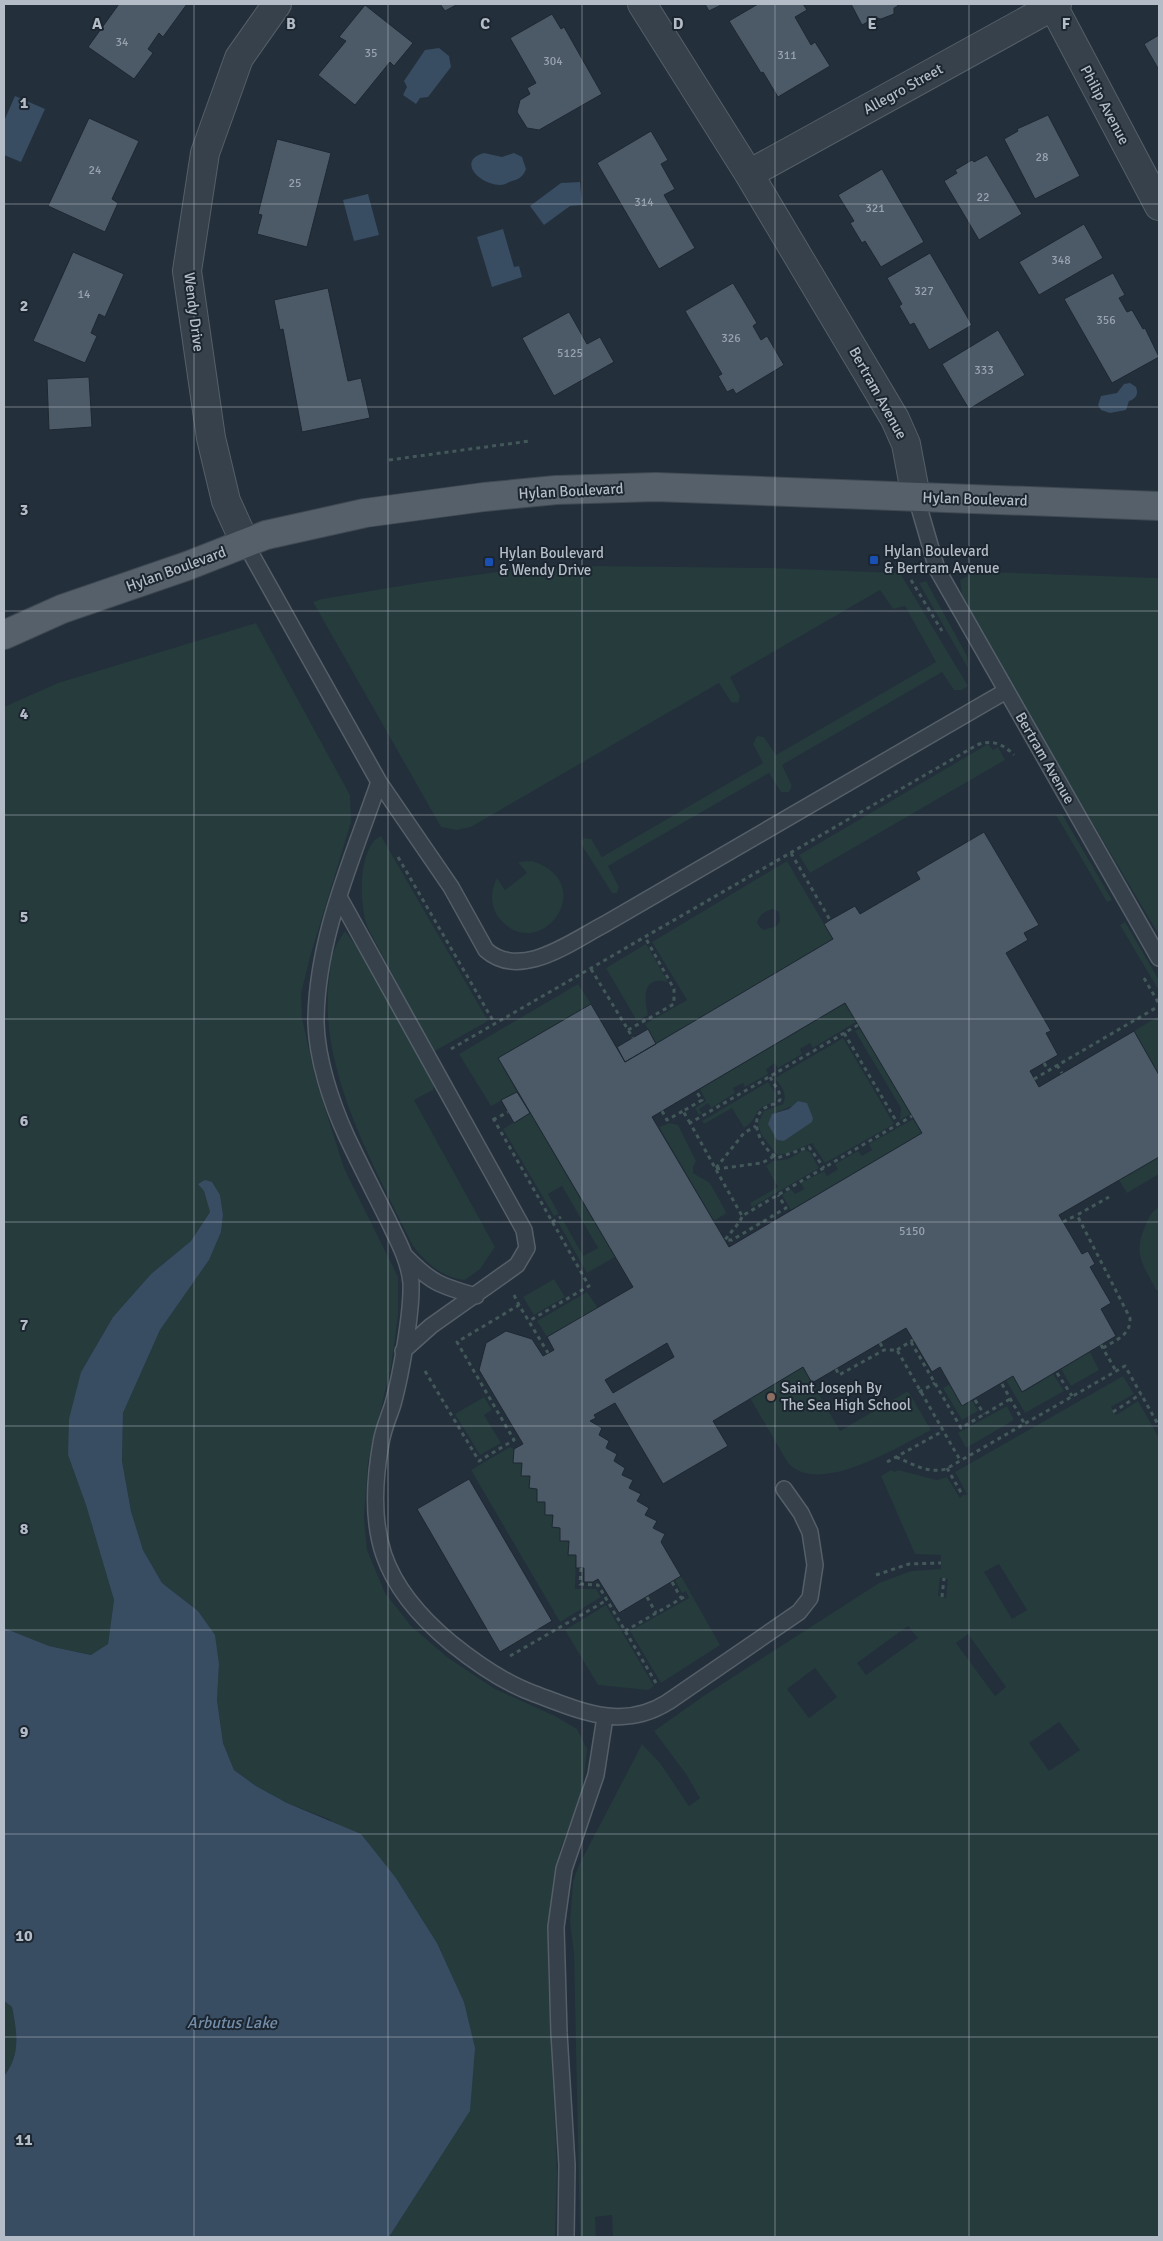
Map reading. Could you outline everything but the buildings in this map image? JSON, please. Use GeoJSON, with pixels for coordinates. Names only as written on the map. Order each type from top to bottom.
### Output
{"type":"FeatureCollection","features":[{"type":"Feature","properties":{"kind":"main road","name":"Hylan Boulevard"},"geometry":{"type":"LineString","coordinates":[[4,634],[62,609],[291,528],[365,513],[456,500],[546,491],[656,487],[1159,506]]}},
{"type":"Feature","properties":{"kind":"street","name":"Wendy Drive"},"geometry":{"type":"LineString","coordinates":[[245,543],[226,501],[211,438],[187,271],[205,153],[238,58],[278,4]]}},
{"type":"Feature","properties":{"kind":"street","name":"Bertram Avenue"},"geometry":{"type":"LineString","coordinates":[[642,4],[749,174],[901,430],[916,497]]}},
{"type":"Feature","properties":{"kind":"street","name":"Allegro Street"},"geometry":{"type":"LineString","coordinates":[[749,174],[1054,5]]}},
{"type":"Feature","properties":{"kind":"street","name":"Philip Avenue"},"geometry":{"type":"LineString","coordinates":[[1054,5],[1159,206]]}},
{"type":"Feature","properties":{"kind":"lane","name":"Bertram Avenue"},"geometry":{"type":"LineString","coordinates":[[916,497],[936,569],[1159,958]]}},
{"type":"Feature","properties":{"kind":"lane"},"geometry":{"type":"LineString","coordinates":[[245,543],[379,782],[451,887],[486,950],[493,956],[509,962],[528,962],[605,924],[1006,691]]}},
{"type":"Feature","properties":{"kind":"lane"},"geometry":{"type":"LineString","coordinates":[[379,782],[339,897],[320,976],[316,1025],[326,1081],[345,1133],[405,1256],[411,1282],[394,1402],[381,1440],[374,1495],[376,1531],[386,1563],[408,1601],[424,1621],[467,1656],[512,1686],[605,1717],[638,1716],[655,1710],[668,1702],[799,1612],[810,1598],[815,1565],[810,1532],[801,1513],[784,1489]]}},
{"type":"Feature","properties":{"kind":"lane"},"geometry":{"type":"LineString","coordinates":[[339,897],[524,1230],[527,1248],[524,1257],[516,1266],[431,1326],[402,1351]]}},
{"type":"Feature","properties":{"kind":"lane"},"geometry":{"type":"LineString","coordinates":[[405,1256],[424,1276],[435,1282],[476,1296]]}},
{"type":"Feature","properties":{"kind":"lane"},"geometry":{"type":"LineString","coordinates":[[566,2237],[567,2165],[559,2033],[556,1927],[564,1869],[596,1775],[605,1717]]}},
{"type":"Feature","properties":{"kind":"path"},"geometry":{"type":"LineString","coordinates":[[389,460],[530,441]]}},
{"type":"Feature","properties":{"kind":"path"},"geometry":{"type":"LineString","coordinates":[[911,580],[946,639]]}},
{"type":"Feature","properties":{"kind":"path"},"geometry":{"type":"LineString","coordinates":[[446,1052],[983,743],[1003,745],[1019,764]]}},
{"type":"Feature","properties":{"kind":"path"},"geometry":{"type":"LineString","coordinates":[[394,849],[495,1024]]}},
{"type":"Feature","properties":{"kind":"path"},"geometry":{"type":"LineString","coordinates":[[791,853],[830,920]]}},
{"type":"Feature","properties":{"kind":"path"},"geometry":{"type":"LineString","coordinates":[[628,1030],[674,1004],[674,989],[645,937]]}},
{"type":"Feature","properties":{"kind":"path"},"geometry":{"type":"LineString","coordinates":[[591,969],[632,1038]]}},
{"type":"Feature","properties":{"kind":"path"},"geometry":{"type":"LineString","coordinates":[[1034,1079],[1159,1005],[1140,971]]}},
{"type":"Feature","properties":{"kind":"path"},"geometry":{"type":"LineString","coordinates":[[690,1123],[858,1025]]}},
{"type":"Feature","properties":{"kind":"path"},"geometry":{"type":"LineString","coordinates":[[844,1033],[898,1124]]}},
{"type":"Feature","properties":{"kind":"path"},"geometry":{"type":"LineString","coordinates":[[1044,1063],[1048,1070]]}},
{"type":"Feature","properties":{"kind":"path"},"geometry":{"type":"LineString","coordinates":[[1058,1065],[1062,1073]]}},
{"type":"Feature","properties":{"kind":"path"},"geometry":{"type":"LineString","coordinates":[[770,1077],[779,1092],[780,1100],[762,1111],[756,1126],[757,1131],[774,1156],[782,1158],[809,1147],[824,1168]]}},
{"type":"Feature","properties":{"kind":"path"},"geometry":{"type":"LineString","coordinates":[[662,1111],[667,1120],[702,1100],[696,1091]]}},
{"type":"Feature","properties":{"kind":"path"},"geometry":{"type":"LineString","coordinates":[[683,1111],[742,1216]]}},
{"type":"Feature","properties":{"kind":"path"},"geometry":{"type":"LineString","coordinates":[[493,1120],[508,1112]]}},
{"type":"Feature","properties":{"kind":"path"},"geometry":{"type":"LineString","coordinates":[[778,1195],[786,1208],[732,1240],[725,1240],[730,1232],[736,1229],[742,1216],[912,1116]]}},
{"type":"Feature","properties":{"kind":"path"},"geometry":{"type":"LineString","coordinates":[[716,1169],[744,1133],[756,1126]]}},
{"type":"Feature","properties":{"kind":"path"},"geometry":{"type":"LineString","coordinates":[[716,1169],[762,1163],[774,1156]]}},
{"type":"Feature","properties":{"kind":"path"},"geometry":{"type":"LineString","coordinates":[[1063,1222],[1109,1197]]}},
{"type":"Feature","properties":{"kind":"path"},"geometry":{"type":"LineString","coordinates":[[1077,1215],[1130,1318],[1131,1325],[1126,1334],[1102,1347],[1116,1371]]}},
{"type":"Feature","properties":{"kind":"path"},"geometry":{"type":"LineString","coordinates":[[552,1222],[561,1217]]}},
{"type":"Feature","properties":{"kind":"path"},"geometry":{"type":"LineString","coordinates":[[431,1326],[417,1358],[479,1461],[514,1440],[457,1342],[519,1306],[548,1354]]}},
{"type":"Feature","properties":{"kind":"path"},"geometry":{"type":"LineString","coordinates":[[836,1369],[839,1375],[884,1350],[897,1350],[912,1341],[961,1428],[1010,1399]]}},
{"type":"Feature","properties":{"kind":"path"},"geometry":{"type":"LineString","coordinates":[[880,1343],[884,1350]]}},
{"type":"Feature","properties":{"kind":"path"},"geometry":{"type":"LineString","coordinates":[[897,1350],[960,1460]]}},
{"type":"Feature","properties":{"kind":"path"},"geometry":{"type":"LineString","coordinates":[[896,1458],[929,1470],[936,1471],[947,1468],[1125,1366],[1159,1426]]}},
{"type":"Feature","properties":{"kind":"path"},"geometry":{"type":"LineString","coordinates":[[1058,1373],[1072,1396]]}},
{"type":"Feature","properties":{"kind":"path"},"geometry":{"type":"LineString","coordinates":[[920,1392],[935,1383]]}},
{"type":"Feature","properties":{"kind":"path"},"geometry":{"type":"LineString","coordinates":[[1002,1384],[1024,1423]]}},
{"type":"Feature","properties":{"kind":"path"},"geometry":{"type":"LineString","coordinates":[[1113,1412],[1141,1394]]}},
{"type":"Feature","properties":{"kind":"path"},"geometry":{"type":"LineString","coordinates":[[975,1400],[984,1414]]}},
{"type":"Feature","properties":{"kind":"path"},"geometry":{"type":"LineString","coordinates":[[887,1462],[943,1431]]}},
{"type":"Feature","properties":{"kind":"path"},"geometry":{"type":"LineString","coordinates":[[947,1468],[963,1496]]}},
{"type":"Feature","properties":{"kind":"path"},"geometry":{"type":"LineString","coordinates":[[876,1575],[909,1564],[941,1562]]}},
{"type":"Feature","properties":{"kind":"path"},"geometry":{"type":"LineString","coordinates":[[581,1568],[580,1584],[598,1585],[668,1702]]}},
{"type":"Feature","properties":{"kind":"path"},"geometry":{"type":"LineString","coordinates":[[942,1597],[944,1578]]}},
{"type":"Feature","properties":{"kind":"path"},"geometry":{"type":"LineString","coordinates":[[625,1631],[683,1597],[672,1582]]}},
{"type":"Feature","properties":{"kind":"path"},"geometry":{"type":"LineString","coordinates":[[647,1597],[656,1613]]}},
{"type":"Feature","properties":{"kind":"path"},"geometry":{"type":"LineString","coordinates":[[488,1669],[607,1600]]}},
{"type":"Feature","properties":{"kind":"green space"},"geometry":{"type":"Polygon","coordinates":[[[598,566],[770,568],[900,573],[968,686],[962,690],[954,690],[942,672],[782,765],[792,786],[789,792],[781,792],[769,773],[608,866],[619,887],[617,893],[612,893],[583,847],[581,842],[584,838],[591,839],[602,857],[763,763],[753,744],[757,736],[764,737],[776,755],[936,662],[905,606],[893,609],[880,590],[730,677],[740,696],[738,703],[731,702],[719,683],[471,827],[457,830],[441,827],[313,602],[424,582],[511,570],[598,566]]]}},
{"type":"Feature","properties":{"kind":"green space"},"geometry":{"type":"Polygon","coordinates":[[[987,572],[1159,578],[1159,935],[963,604],[960,580],[970,575],[987,572]]]}},
{"type":"Feature","properties":{"kind":"green space"},"geometry":{"type":"Polygon","coordinates":[[[926,581],[967,656],[969,670],[919,583],[926,581]]]}},
{"type":"Feature","properties":{"kind":"green space"},"geometry":{"type":"Polygon","coordinates":[[[256,623],[350,795],[351,822],[310,957],[301,994],[302,1018],[315,1077],[344,1168],[398,1277],[398,1316],[391,1367],[368,1462],[364,1516],[367,1550],[385,1593],[411,1626],[447,1657],[495,1689],[555,1716],[577,1729],[587,1749],[582,1795],[561,1847],[554,1877],[550,1911],[548,1972],[557,2172],[555,2237],[389,2237],[470,2111],[464,2002],[437,1943],[396,1878],[329,1819],[287,1803],[256,1786],[234,1770],[223,1743],[217,1700],[219,1664],[198,1611],[162,1583],[143,1550],[131,1511],[122,1461],[123,1413],[160,1330],[209,1260],[221,1232],[223,1215],[220,1195],[204,1191],[210,1212],[191,1241],[151,1274],[113,1317],[81,1372],[68,1455],[86,1505],[114,1600],[108,1644],[92,1655],[49,1646],[4,1628],[4,707],[58,683],[256,623]]]}},
{"type":"Feature","properties":{"kind":"green space"},"geometry":{"type":"Polygon","coordinates":[[[988,744],[993,750],[998,747],[1005,760],[810,873],[799,855],[988,744]]]}},
{"type":"Feature","properties":{"kind":"green space"},"geometry":{"type":"Polygon","coordinates":[[[1062,814],[1112,900],[1107,902],[1056,815],[1062,814]]]}},
{"type":"Feature","properties":{"kind":"green space"},"geometry":{"type":"Polygon","coordinates":[[[381,836],[488,1021],[433,1052],[365,919],[362,893],[364,864],[373,842],[381,836]]]}},
{"type":"Feature","properties":{"kind":"green space"},"geometry":{"type":"Polygon","coordinates":[[[532,861],[552,872],[562,886],[563,902],[557,916],[545,927],[531,933],[515,931],[499,918],[496,913],[492,898],[493,888],[497,878],[505,890],[527,873],[518,862],[532,861]]]}},
{"type":"Feature","properties":{"kind":"green space"},"geometry":{"type":"Polygon","coordinates":[[[787,861],[833,939],[656,1044],[645,1024],[687,1000],[652,942],[787,861]],[[773,909],[767,911],[757,923],[763,930],[777,926],[780,921],[779,912],[773,909]]]}},
{"type":"Feature","properties":{"kind":"green space"},"geometry":{"type":"Polygon","coordinates":[[[1125,922],[1159,980],[1159,991],[1120,925],[1125,922]]]}},
{"type":"Feature","properties":{"kind":"green space"},"geometry":{"type":"Polygon","coordinates":[[[345,931],[364,957],[434,1086],[433,1090],[414,1100],[495,1247],[480,1269],[465,1280],[442,1273],[413,1246],[381,1183],[351,1114],[339,1079],[331,1044],[328,1009],[332,956],[345,931]]]}},
{"type":"Feature","properties":{"kind":"green space"},"geometry":{"type":"Polygon","coordinates":[[[646,944],[668,982],[653,982],[649,985],[646,995],[648,1015],[637,1021],[606,968],[646,944]]]}},
{"type":"Feature","properties":{"kind":"green space"},"geometry":{"type":"Polygon","coordinates":[[[578,984],[591,1004],[498,1058],[517,1092],[491,1106],[459,1054],[578,984]]]}},
{"type":"Feature","properties":{"kind":"green space"},"geometry":{"type":"Polygon","coordinates":[[[845,1003],[856,1022],[813,1048],[810,1043],[800,1049],[802,1054],[778,1068],[775,1063],[766,1069],[768,1074],[745,1087],[743,1083],[733,1088],[735,1093],[711,1108],[708,1103],[699,1109],[702,1113],[699,1115],[695,1108],[706,1101],[700,1089],[845,1003]]]}},
{"type":"Feature","properties":{"kind":"green space"},"geometry":{"type":"Polygon","coordinates":[[[1159,1016],[1159,1075],[1134,1031],[1159,1016]]]}},
{"type":"Feature","properties":{"kind":"green space"},"geometry":{"type":"Polygon","coordinates":[[[860,1028],[911,1114],[900,1120],[901,1108],[855,1031],[860,1028]]]}},
{"type":"Feature","properties":{"kind":"green space"},"geometry":{"type":"Polygon","coordinates":[[[843,1038],[894,1124],[825,1163],[812,1143],[789,1153],[777,1155],[761,1134],[758,1123],[764,1111],[783,1104],[784,1093],[775,1078],[843,1038]],[[792,1106],[775,1113],[770,1126],[777,1136],[784,1141],[807,1125],[813,1118],[810,1111],[792,1106]]]}},
{"type":"Feature","properties":{"kind":"green space"},"geometry":{"type":"Polygon","coordinates":[[[768,1082],[777,1096],[775,1101],[763,1106],[744,1128],[732,1108],[704,1124],[702,1121],[768,1082]]]}},
{"type":"Feature","properties":{"kind":"green space"},"geometry":{"type":"Polygon","coordinates":[[[530,1113],[615,1257],[587,1273],[558,1222],[563,1220],[583,1256],[598,1248],[562,1186],[548,1194],[559,1214],[554,1216],[503,1129],[530,1113]]]}},
{"type":"Feature","properties":{"kind":"green space"},"geometry":{"type":"Polygon","coordinates":[[[913,1119],[922,1133],[791,1210],[782,1195],[791,1189],[795,1194],[804,1189],[801,1183],[824,1171],[827,1176],[838,1169],[835,1164],[858,1151],[862,1156],[872,1150],[869,1144],[913,1119]]]}},
{"type":"Feature","properties":{"kind":"green space"},"geometry":{"type":"Polygon","coordinates":[[[670,1123],[678,1125],[696,1161],[693,1173],[710,1183],[726,1212],[714,1221],[659,1127],[670,1123]]]}},
{"type":"Feature","properties":{"kind":"green space"},"geometry":{"type":"Polygon","coordinates":[[[804,1150],[810,1152],[819,1168],[752,1207],[750,1203],[778,1187],[766,1166],[773,1161],[788,1159],[804,1150]]]}},
{"type":"Feature","properties":{"kind":"green space"},"geometry":{"type":"Polygon","coordinates":[[[1159,1157],[1159,1174],[1127,1193],[1119,1180],[1159,1157]]]}},
{"type":"Feature","properties":{"kind":"green space"},"geometry":{"type":"Polygon","coordinates":[[[1159,1207],[1159,1291],[1156,1290],[1141,1260],[1140,1246],[1148,1219],[1153,1211],[1159,1207]]]}},
{"type":"Feature","properties":{"kind":"green space"},"geometry":{"type":"Polygon","coordinates":[[[554,1279],[565,1297],[534,1315],[523,1297],[554,1279]]]}},
{"type":"Feature","properties":{"kind":"green space"},"geometry":{"type":"Polygon","coordinates":[[[587,1292],[598,1308],[547,1337],[537,1321],[587,1292]]]}},
{"type":"Feature","properties":{"kind":"green space"},"geometry":{"type":"Polygon","coordinates":[[[1090,1352],[1099,1370],[1071,1386],[1061,1369],[1090,1352]]]}},
{"type":"Feature","properties":{"kind":"green space"},"geometry":{"type":"Polygon","coordinates":[[[803,1367],[840,1431],[908,1391],[931,1430],[880,1456],[838,1472],[819,1474],[802,1472],[788,1463],[750,1398],[803,1367]]]}},
{"type":"Feature","properties":{"kind":"green space"},"geometry":{"type":"Polygon","coordinates":[[[1053,1374],[1064,1391],[1025,1413],[1006,1380],[1013,1376],[1023,1392],[1053,1374]]]}},
{"type":"Feature","properties":{"kind":"green space"},"geometry":{"type":"Polygon","coordinates":[[[1123,1376],[1134,1394],[1111,1407],[1116,1415],[1138,1401],[1159,1438],[1159,2237],[613,2237],[612,2215],[595,2217],[596,2237],[580,2237],[574,1954],[570,1922],[573,1882],[578,1867],[642,1744],[660,1763],[689,1806],[700,1798],[686,1774],[654,1731],[705,1695],[879,1583],[911,1571],[941,1569],[941,1555],[915,1554],[881,1476],[891,1470],[895,1472],[898,1470],[937,1480],[947,1477],[960,1498],[967,1494],[955,1472],[1123,1376]],[[999,1564],[984,1572],[1012,1619],[1027,1610],[999,1564]],[[940,1578],[938,1596],[946,1598],[948,1579],[940,1578]],[[908,1626],[857,1663],[866,1675],[918,1638],[908,1626]],[[968,1634],[956,1643],[995,1696],[1006,1687],[968,1634]],[[815,1668],[787,1689],[809,1718],[837,1697],[815,1668]],[[1059,1722],[1029,1743],[1049,1771],[1080,1750],[1059,1722]]]}},
{"type":"Feature","properties":{"kind":"green space"},"geometry":{"type":"Polygon","coordinates":[[[950,1384],[962,1405],[972,1400],[978,1411],[962,1420],[943,1388],[950,1384]]]}},
{"type":"Feature","properties":{"kind":"green space"},"geometry":{"type":"Polygon","coordinates":[[[484,1397],[492,1410],[484,1415],[501,1443],[480,1455],[455,1414],[484,1397]]]}},
{"type":"Feature","properties":{"kind":"green space"},"geometry":{"type":"Polygon","coordinates":[[[1007,1406],[1014,1420],[966,1448],[958,1433],[1007,1406]]]}},
{"type":"Feature","properties":{"kind":"green space"},"geometry":{"type":"Polygon","coordinates":[[[510,1447],[514,1449],[513,1463],[522,1463],[521,1475],[530,1476],[529,1488],[537,1489],[537,1502],[545,1502],[545,1514],[553,1515],[552,1527],[560,1528],[560,1541],[569,1541],[568,1554],[576,1555],[575,1589],[596,1589],[601,1597],[560,1622],[471,1470],[510,1447]]]}},
{"type":"Feature","properties":{"kind":"green space"},"geometry":{"type":"Polygon","coordinates":[[[681,1576],[720,1645],[661,1683],[630,1631],[689,1598],[686,1591],[682,1593],[675,1580],[681,1576]]]}},
{"type":"Feature","properties":{"kind":"green space"},"geometry":{"type":"Polygon","coordinates":[[[606,1605],[654,1686],[648,1690],[598,1685],[565,1630],[606,1605]]]}},
{"type":"Feature","properties":{"kind":"green space"},"geometry":{"type":"Polygon","coordinates":[[[4,2001],[12,2007],[16,2043],[13,2060],[4,2076],[4,2001]]]}},
{"type":"Feature","properties":{"kind":"water"},"geometry":{"type":"Polygon","coordinates":[[[439,48],[449,56],[451,67],[428,97],[420,98],[416,104],[403,95],[407,87],[404,81],[425,50],[439,48]]]}},
{"type":"Feature","properties":{"kind":"water"},"geometry":{"type":"Polygon","coordinates":[[[15,96],[45,109],[21,162],[4,155],[4,121],[15,96]]]}},
{"type":"Feature","properties":{"kind":"water"},"geometry":{"type":"Polygon","coordinates":[[[484,153],[502,157],[514,153],[522,157],[526,169],[522,176],[517,179],[502,185],[492,184],[479,177],[471,167],[472,161],[484,153]]]}},
{"type":"Feature","properties":{"kind":"water"},"geometry":{"type":"Polygon","coordinates":[[[580,182],[582,205],[570,206],[544,225],[530,206],[561,183],[580,182]]]}},
{"type":"Feature","properties":{"kind":"water"},"geometry":{"type":"Polygon","coordinates":[[[368,194],[379,235],[354,241],[343,200],[368,194]]]}},
{"type":"Feature","properties":{"kind":"water"},"geometry":{"type":"Polygon","coordinates":[[[503,229],[514,267],[519,266],[522,277],[492,287],[477,237],[503,229]]]}},
{"type":"Feature","properties":{"kind":"water"},"geometry":{"type":"Polygon","coordinates":[[[1130,383],[1136,387],[1137,394],[1135,398],[1129,401],[1126,410],[1110,413],[1101,410],[1098,405],[1101,396],[1117,393],[1124,384],[1130,383]]]}},
{"type":"Feature","properties":{"kind":"water"},"geometry":{"type":"Polygon","coordinates":[[[798,1101],[807,1103],[813,1118],[812,1122],[784,1141],[777,1140],[768,1124],[772,1114],[789,1109],[798,1101]]]}},
{"type":"Feature","properties":{"kind":"water","name":"Arbutus Lake"},"geometry":{"type":"Polygon","coordinates":[[[205,1180],[212,1182],[220,1195],[223,1215],[221,1232],[209,1260],[160,1330],[123,1413],[122,1461],[131,1511],[143,1550],[162,1583],[198,1611],[215,1635],[219,1664],[217,1700],[223,1743],[234,1770],[256,1786],[287,1803],[361,1834],[396,1878],[437,1943],[464,2002],[475,2048],[470,2111],[389,2237],[4,2237],[4,2076],[13,2060],[16,2034],[12,2007],[4,2001],[4,1628],[49,1646],[91,1655],[108,1644],[114,1600],[86,1505],[68,1455],[69,1419],[81,1372],[113,1317],[151,1274],[191,1241],[210,1212],[204,1191],[198,1184],[205,1180]]]}},
{"type":"Feature","properties":{"kind":"place","name":"Hylan Boulevard & Bertram Avenue"},"geometry":{"type":"Point","coordinates":[874,560]}},
{"type":"Feature","properties":{"kind":"place","name":"Hylan Boulevard & Wendy Drive"},"geometry":{"type":"Point","coordinates":[489,562]}},
{"type":"Feature","properties":{"kind":"place","name":"Saint Joseph By The Sea High School"},"geometry":{"type":"Point","coordinates":[771,1397]}}]}
